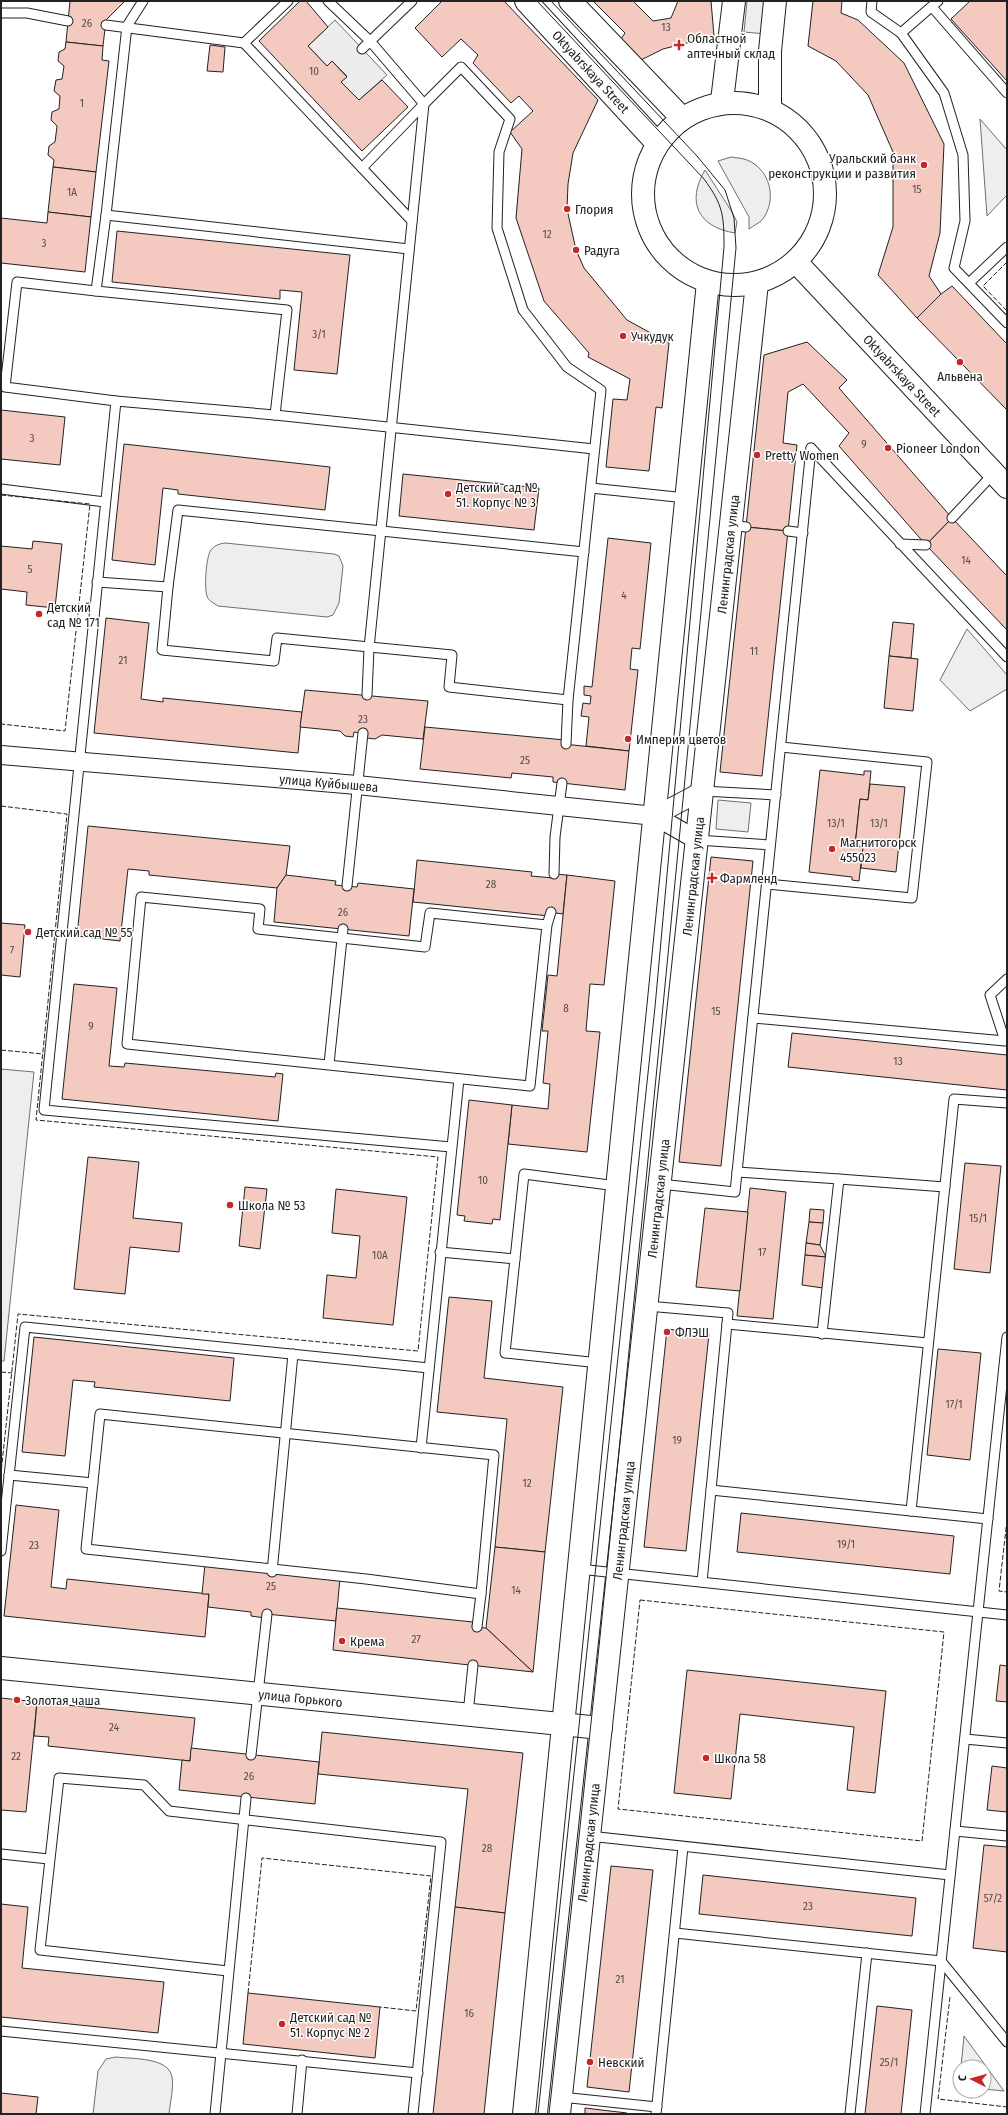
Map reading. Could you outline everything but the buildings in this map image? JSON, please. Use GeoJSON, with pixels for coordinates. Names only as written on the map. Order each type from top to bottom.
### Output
{"type":"FeatureCollection","features":[{"type":"Feature","properties":{"kind":"main road","name":"Oktyabrskaya Street"},"geometry":{"type":"LineString","coordinates":[[526,1],[656,142]]}},
{"type":"Feature","properties":{"kind":"main road"},"geometry":{"type":"LineString","coordinates":[[570,1],[681,117]]}},
{"type":"Feature","properties":{"kind":"main road"},"geometry":{"type":"LineString","coordinates":[[722,101],[734,1]]}},
{"type":"Feature","properties":{"kind":"main road"},"geometry":{"type":"LineString","coordinates":[[770,110],[770,51],[775,1]]}},
{"type":"Feature","properties":{"kind":"main road"},"geometry":{"type":"LineString","coordinates":[[722,101],[770,110],[803,130],[823,164],[824,218],[797,263],[757,283],[708,282],[667,259],[646,223],[642,181],[656,142],[681,117],[722,101]]}},
{"type":"Feature","properties":{"kind":"main road","name":"Oktyabrskaya Street"},"geometry":{"type":"LineString","coordinates":[[797,263],[1001,480]]}},
{"type":"Feature","properties":{"kind":"main road"},"geometry":{"type":"LineString","coordinates":[[524,2114],[578,1569],[656,816],[708,282]]}},
{"type":"Feature","properties":{"kind":"main road","name":"Ленинградская улица"},"geometry":{"type":"LineString","coordinates":[[560,2106],[702,791],[738,526],[757,283]]}},
{"type":"Feature","properties":{"kind":"main road","name":"улица Горького"},"geometry":{"type":"LineString","coordinates":[[1,1668],[601,1728]]}},
{"type":"Feature","properties":{"kind":"street","name":"улица Куйбышева"},"geometry":{"type":"LineString","coordinates":[[1,755],[357,784],[656,816],[697,840]]}},
{"type":"Feature","properties":{"kind":"street"},"geometry":{"type":"LineString","coordinates":[[656,816],[702,791]]}},
{"type":"Feature","properties":{"kind":"lane"},"geometry":{"type":"LineString","coordinates":[[96,290],[127,26],[143,1]]}},
{"type":"Feature","properties":{"kind":"lane"},"geometry":{"type":"LineString","coordinates":[[244,43],[288,1]]}},
{"type":"Feature","properties":{"kind":"lane"},"geometry":{"type":"LineString","coordinates":[[328,1],[370,41],[424,104],[369,648],[367,695]]}},
{"type":"Feature","properties":{"kind":"lane"},"geometry":{"type":"LineString","coordinates":[[362,49],[412,1]]}},
{"type":"Feature","properties":{"kind":"lane"},"geometry":{"type":"LineString","coordinates":[[872,1],[871,12],[901,33],[944,93],[963,155],[965,221],[954,268],[1007,323]]}},
{"type":"Feature","properties":{"kind":"lane"},"geometry":{"type":"LineString","coordinates":[[901,33],[935,4],[1007,94]]}},
{"type":"Feature","properties":{"kind":"lane"},"geometry":{"type":"LineString","coordinates":[[1,13],[27,13],[68,21]]}},
{"type":"Feature","properties":{"kind":"lane"},"geometry":{"type":"LineString","coordinates":[[106,25],[127,26],[244,43],[412,221]]}},
{"type":"Feature","properties":{"kind":"lane"},"geometry":{"type":"LineString","coordinates":[[362,168],[461,67],[510,118],[499,152],[497,228],[523,310],[567,366],[601,390],[568,700],[566,744]]}},
{"type":"Feature","properties":{"kind":"lane"},"geometry":{"type":"LineString","coordinates":[[106,215],[409,249]]}},
{"type":"Feature","properties":{"kind":"lane"},"geometry":{"type":"LineString","coordinates":[[969,283],[1007,247]]}},
{"type":"Feature","properties":{"kind":"lane"},"geometry":{"type":"LineString","coordinates":[[275,415],[287,310],[17,282],[4,388],[116,401],[275,415],[594,449]]}},
{"type":"Feature","properties":{"kind":"lane"},"geometry":{"type":"LineString","coordinates":[[116,401],[44,1110],[451,1147]]}},
{"type":"Feature","properties":{"kind":"lane"},"geometry":{"type":"LineString","coordinates":[[660,1184],[735,1192],[811,448],[1007,657]]}},
{"type":"Feature","properties":{"kind":"lane"},"geometry":{"type":"LineString","coordinates":[[952,518],[1001,480]]}},
{"type":"Feature","properties":{"kind":"lane"},"geometry":{"type":"LineString","coordinates":[[591,488],[686,498]]}},
{"type":"Feature","properties":{"kind":"lane"},"geometry":{"type":"LineString","coordinates":[[1,489],[105,502]]}},
{"type":"Feature","properties":{"kind":"lane"},"geometry":{"type":"LineString","coordinates":[[568,700],[449,688],[452,655],[277,638],[274,661],[162,650],[168,587],[178,510],[584,552]]}},
{"type":"Feature","properties":{"kind":"lane"},"geometry":{"type":"LineString","coordinates":[[788,531],[803,533]]}},
{"type":"Feature","properties":{"kind":"lane"},"geometry":{"type":"LineString","coordinates":[[900,544],[926,545]]}},
{"type":"Feature","properties":{"kind":"lane"},"geometry":{"type":"LineString","coordinates":[[97,582],[168,587]]}},
{"type":"Feature","properties":{"kind":"lane"},"geometry":{"type":"LineString","coordinates":[[347,886],[362,733]]}},
{"type":"Feature","properties":{"kind":"lane"},"geometry":{"type":"LineString","coordinates":[[767,884],[912,898],[927,762],[781,747]]}},
{"type":"Feature","properties":{"kind":"lane"},"geometry":{"type":"LineString","coordinates":[[554,874],[562,783]]}},
{"type":"Feature","properties":{"kind":"lane"},"geometry":{"type":"LineString","coordinates":[[702,791],[776,795]]}},
{"type":"Feature","properties":{"kind":"lane"},"geometry":{"type":"LineString","coordinates":[[697,840],[770,845]]}},
{"type":"Feature","properties":{"kind":"lane"},"geometry":{"type":"LineString","coordinates":[[547,925],[430,913],[425,947],[258,929],[260,909],[141,897],[127,1044],[530,1086],[547,925],[551,912]]}},
{"type":"Feature","properties":{"kind":"lane"},"geometry":{"type":"LineString","coordinates":[[329,1064],[343,929]]}},
{"type":"Feature","properties":{"kind":"lane"},"geometry":{"type":"LineString","coordinates":[[752,1018],[1006,1042],[990,995],[1007,980]]}},
{"type":"Feature","properties":{"kind":"lane"},"geometry":{"type":"LineString","coordinates":[[422,1448],[428,1368],[458,1079]]}},
{"type":"Feature","properties":{"kind":"lane"},"geometry":{"type":"LineString","coordinates":[[911,1511],[954,1099],[1007,1103]]}},
{"type":"Feature","properties":{"kind":"lane"},"geometry":{"type":"LineString","coordinates":[[737,1172],[945,1187]]}},
{"type":"Feature","properties":{"kind":"lane"},"geometry":{"type":"LineString","coordinates":[[599,1363],[505,1353],[524,1174],[617,1186]]}},
{"type":"Feature","properties":{"kind":"lane"},"geometry":{"type":"LineString","coordinates":[[822,1334],[839,1179]]}},
{"type":"Feature","properties":{"kind":"lane"},"geometry":{"type":"LineString","coordinates":[[440,1252],[515,1259]]}},
{"type":"Feature","properties":{"kind":"lane"},"geometry":{"type":"LineString","coordinates":[[647,1306],[728,1313],[702,1582]]}},
{"type":"Feature","properties":{"kind":"lane"},"geometry":{"type":"LineString","coordinates":[[727,1324],[928,1343]]}},
{"type":"Feature","properties":{"kind":"lane"},"geometry":{"type":"LineString","coordinates":[[1,1551],[25,1327],[428,1368]]}},
{"type":"Feature","properties":{"kind":"lane"},"geometry":{"type":"LineString","coordinates":[[925,2114],[1007,1337]]}},
{"type":"Feature","properties":{"kind":"lane"},"geometry":{"type":"LineString","coordinates":[[272,1570],[293,1354]]}},
{"type":"Feature","properties":{"kind":"lane"},"geometry":{"type":"LineString","coordinates":[[477,1627],[481,1594],[494,1455],[100,1414],[86,1549],[272,1570],[366,1578],[481,1594]]}},
{"type":"Feature","properties":{"kind":"lane"},"geometry":{"type":"LineString","coordinates":[[9,1475],[93,1483]]}},
{"type":"Feature","properties":{"kind":"lane"},"geometry":{"type":"LineString","coordinates":[[711,1490],[988,1519]]}},
{"type":"Feature","properties":{"kind":"lane"},"geometry":{"type":"LineString","coordinates":[[578,1569],[618,1572],[1007,1616]]}},
{"type":"Feature","properties":{"kind":"lane"},"geometry":{"type":"LineString","coordinates":[[251,1755],[267,1614]]}},
{"type":"Feature","properties":{"kind":"lane"},"geometry":{"type":"LineString","coordinates":[[468,1714],[473,1665]]}},
{"type":"Feature","properties":{"kind":"lane"},"geometry":{"type":"LineString","coordinates":[[965,1739],[1007,1743]]}},
{"type":"Feature","properties":{"kind":"lane"},"geometry":{"type":"LineString","coordinates":[[228,1971],[40,1950],[59,1778],[144,1785],[169,1811],[441,1842],[413,2114]]}},
{"type":"Feature","properties":{"kind":"lane"},"geometry":{"type":"LineString","coordinates":[[214,2114],[246,1798]]}},
{"type":"Feature","properties":{"kind":"lane"},"geometry":{"type":"LineString","coordinates":[[955,1831],[1007,1836]]}},
{"type":"Feature","properties":{"kind":"lane"},"geometry":{"type":"LineString","coordinates":[[589,1836],[950,1875]]}},
{"type":"Feature","properties":{"kind":"lane"},"geometry":{"type":"LineString","coordinates":[[560,2106],[656,2110],[684,1847]]}},
{"type":"Feature","properties":{"kind":"lane"},"geometry":{"type":"LineString","coordinates":[[1,1854],[49,1859]]}},
{"type":"Feature","properties":{"kind":"lane"},"geometry":{"type":"LineString","coordinates":[[675,1933],[941,1961],[1007,2042]]}},
{"type":"Feature","properties":{"kind":"lane"},"geometry":{"type":"LineString","coordinates":[[850,2114],[867,1954]]}},
{"type":"Feature","properties":{"kind":"lane"},"geometry":{"type":"LineString","coordinates":[[1,2032],[302,2060],[418,2073]]}},
{"type":"Feature","properties":{"kind":"lane"},"geometry":{"type":"LineString","coordinates":[[297,2114],[302,2060]]}},
{"type":"Feature","properties":{"kind":"shaded area"},"geometry":{"type":"Polygon","coordinates":[[[747,1],[770,1],[766,34],[744,32],[747,1]]]}},
{"type":"Feature","properties":{"kind":"shaded area"},"geometry":{"type":"Polygon","coordinates":[[[335,20],[387,75],[359,100],[341,82],[347,76],[332,61],[327,66],[308,46],[335,20]]]}},
{"type":"Feature","properties":{"kind":"shaded area"},"geometry":{"type":"Polygon","coordinates":[[[980,119],[1007,150],[1007,195],[987,216],[980,119]]]}},
{"type":"Feature","properties":{"kind":"shaded area"},"geometry":{"type":"Polygon","coordinates":[[[731,157],[745,159],[755,164],[761,170],[769,186],[770,203],[767,212],[762,220],[749,229],[749,217],[718,161],[731,157]]]}},
{"type":"Feature","properties":{"kind":"shaded area"},"geometry":{"type":"Polygon","coordinates":[[[705,170],[737,222],[735,233],[722,230],[712,225],[704,219],[699,211],[696,202],[696,192],[705,170]]]}},
{"type":"Feature","properties":{"kind":"shaded area"},"geometry":{"type":"Polygon","coordinates":[[[225,543],[334,554],[339,556],[343,566],[339,603],[333,615],[327,617],[218,606],[211,602],[206,592],[206,572],[209,553],[217,545],[225,543]]]}},
{"type":"Feature","properties":{"kind":"shaded area"},"geometry":{"type":"Polygon","coordinates":[[[967,629],[1007,675],[1007,689],[970,711],[940,680],[967,629]]]}},
{"type":"Feature","properties":{"kind":"shaded area"},"geometry":{"type":"Polygon","coordinates":[[[718,800],[751,803],[748,832],[716,829],[718,800]]]}},
{"type":"Feature","properties":{"kind":"shaded area"},"geometry":{"type":"Polygon","coordinates":[[[1,1069],[34,1072],[4,1361],[1,1361],[1,1069]]]}},
{"type":"Feature","properties":{"kind":"shaded area"},"geometry":{"type":"Polygon","coordinates":[[[964,2036],[981,2059],[962,2059],[964,2036]]]}},
{"type":"Feature","properties":{"kind":"shaded area"},"geometry":{"type":"Polygon","coordinates":[[[116,2057],[149,2060],[157,2062],[169,2070],[172,2077],[173,2086],[169,2114],[93,2114],[98,2071],[106,2059],[116,2057]]]}},
{"type":"Feature","properties":{"kind":"shaded area"},"geometry":{"type":"Polygon","coordinates":[[[992,2074],[1004,2091],[992,2090],[992,2074]]]}},
{"type":"Feature","properties":{"kind":"tram line"},"geometry":{"type":"LineString","coordinates":[[537,1],[704,179],[719,204],[724,227],[724,247],[655,1007],[538,2114]]}},
{"type":"Feature","properties":{"kind":"tram line"},"geometry":{"type":"LineString","coordinates":[[549,2114],[623,1415],[736,248],[734,218],[725,190],[697,156],[551,1]]}},
{"type":"Feature","properties":{"kind":"fence"},"geometry":{"type":"LineString","coordinates":[[1007,262],[983,286],[1007,311]]}},
{"type":"Feature","properties":{"kind":"fence"},"geometry":{"type":"LineString","coordinates":[[1,495],[90,504],[65,731],[1,724]]}},
{"type":"Feature","properties":{"kind":"fence"},"geometry":{"type":"LineString","coordinates":[[1,806],[67,814],[36,1120],[438,1157],[418,1351],[18,1314],[1,1473]]}},
{"type":"Feature","properties":{"kind":"fence"},"geometry":{"type":"LineString","coordinates":[[1,1050],[43,1054]]}},
{"type":"Feature","properties":{"kind":"fence"},"geometry":{"type":"LineString","coordinates":[[1,1372],[12,1373]]}},
{"type":"Feature","properties":{"kind":"fence"},"geometry":{"type":"LineString","coordinates":[[1007,1520],[999,1591],[1007,1592]]}},
{"type":"Feature","properties":{"kind":"fence"},"geometry":{"type":"LineString","coordinates":[[640,1600],[944,1632],[922,1841],[618,1809],[640,1600]]}},
{"type":"Feature","properties":{"kind":"fence"},"geometry":{"type":"LineString","coordinates":[[248,1993],[262,1858],[431,1876],[416,2011],[380,2007]]}},
{"type":"Feature","properties":{"kind":"fence"},"geometry":{"type":"LineString","coordinates":[[950,1997],[938,2099],[1007,2107]]}},
{"type":"Feature","properties":{"kind":"place","name":"Областной аптечный склад"},"geometry":{"type":"Point","coordinates":[679,45]}},
{"type":"Feature","properties":{"kind":"place","name":"Уральский банк реконструкции и развития"},"geometry":{"type":"Point","coordinates":[924,165]}},
{"type":"Feature","properties":{"kind":"place","name":"Глория"},"geometry":{"type":"Point","coordinates":[567,209]}},
{"type":"Feature","properties":{"kind":"place","name":"Радуга"},"geometry":{"type":"Point","coordinates":[576,250]}},
{"type":"Feature","properties":{"kind":"place","name":"Учкудук"},"geometry":{"type":"Point","coordinates":[623,336]}},
{"type":"Feature","properties":{"kind":"place","name":"Альвена"},"geometry":{"type":"Point","coordinates":[960,362]}},
{"type":"Feature","properties":{"kind":"place","name":"Pioneer London"},"geometry":{"type":"Point","coordinates":[888,448]}},
{"type":"Feature","properties":{"kind":"place","name":"Pretty Women"},"geometry":{"type":"Point","coordinates":[757,455]}},
{"type":"Feature","properties":{"kind":"place","name":"Детский сад № 51. Корпус № 3"},"geometry":{"type":"Point","coordinates":[448,494]}},
{"type":"Feature","properties":{"kind":"place","name":"Детский сад № 171"},"geometry":{"type":"Point","coordinates":[39,614]}},
{"type":"Feature","properties":{"kind":"place","name":"Империя цветов"},"geometry":{"type":"Point","coordinates":[628,739]}},
{"type":"Feature","properties":{"kind":"place","name":"Магнитогорск 455023"},"geometry":{"type":"Point","coordinates":[832,849]}},
{"type":"Feature","properties":{"kind":"place","name":"Фармленд"},"geometry":{"type":"Point","coordinates":[712,878]}},
{"type":"Feature","properties":{"kind":"place","name":"Детский сад № 55"},"geometry":{"type":"Point","coordinates":[28,932]}},
{"type":"Feature","properties":{"kind":"place","name":"Школа № 53"},"geometry":{"type":"Point","coordinates":[230,1205]}},
{"type":"Feature","properties":{"kind":"place","name":"ФЛЭШ"},"geometry":{"type":"Point","coordinates":[667,1332]}},
{"type":"Feature","properties":{"kind":"place","name":"Крема"},"geometry":{"type":"Point","coordinates":[342,1641]}},
{"type":"Feature","properties":{"kind":"place","name":"Золотая чаша"},"geometry":{"type":"Point","coordinates":[17,1700]}},
{"type":"Feature","properties":{"kind":"place","name":"Школа 58"},"geometry":{"type":"Point","coordinates":[706,1758]}},
{"type":"Feature","properties":{"kind":"place","name":"Детский сад № 51. Корпус № 2"},"geometry":{"type":"Point","coordinates":[282,2024]}},
{"type":"Feature","properties":{"kind":"place","name":"Невский"},"geometry":{"type":"Point","coordinates":[590,2062]}}]}
